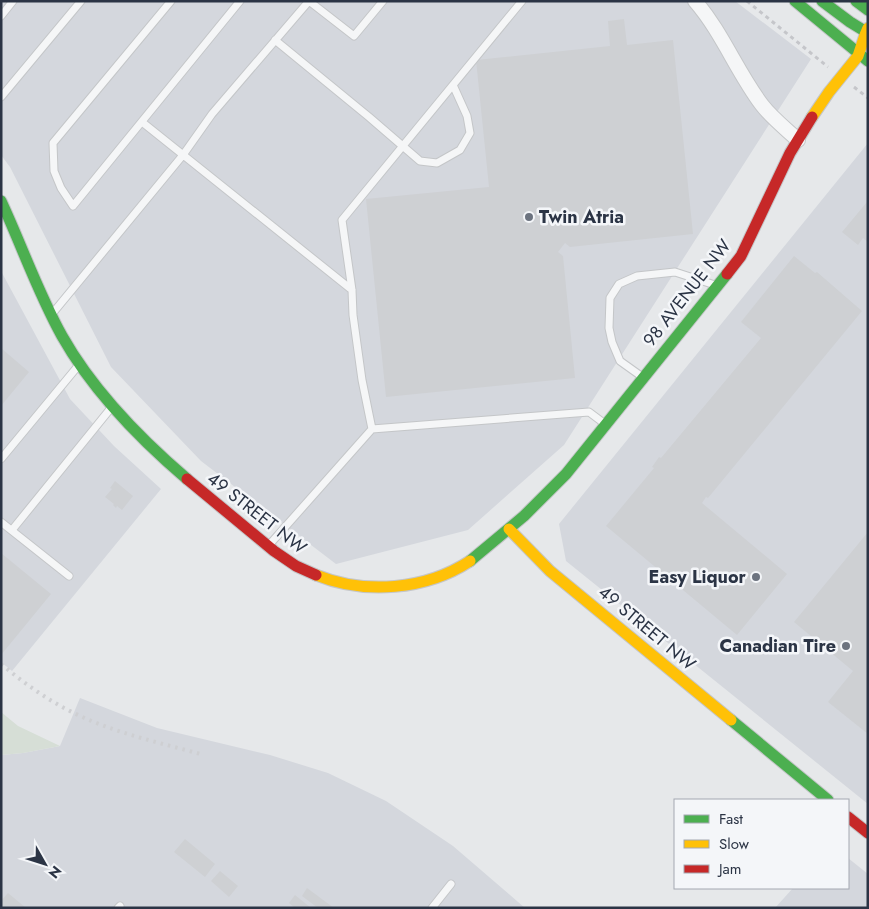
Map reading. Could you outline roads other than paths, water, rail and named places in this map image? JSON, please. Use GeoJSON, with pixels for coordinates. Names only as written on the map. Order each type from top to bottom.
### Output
{"type":"FeatureCollection","features":[{"type":"Feature","properties":{"kind":"street"},"geometry":{"type":"LineString","coordinates":[[695,1],[710,21],[761,104],[798,140]]}},
{"type":"Feature","properties":{"kind":"street"},"geometry":{"type":"LineString","coordinates":[[795,1],[866,56]]}},
{"type":"Feature","properties":{"kind":"street"},"geometry":{"type":"LineString","coordinates":[[822,1],[850,22],[867,31]]}},
{"type":"Feature","properties":{"kind":"street"},"geometry":{"type":"LineString","coordinates":[[856,1],[868,10]]}},
{"type":"Feature","properties":{"kind":"street","name":"98 AVENUE NW"},"geometry":{"type":"LineString","coordinates":[[509,529],[552,488],[741,256],[788,157],[807,124],[829,92],[866,56],[867,31]]}},
{"type":"Feature","properties":{"kind":"street","name":"49 STREET NW"},"geometry":{"type":"LineString","coordinates":[[1,202],[51,315],[64,339],[98,389],[140,435],[188,481],[268,547],[301,568],[338,582],[368,586],[397,586],[437,577],[457,569],[485,550],[509,529],[550,571],[827,799]]}},
{"type":"Feature","properties":{"kind":"street"},"geometry":{"type":"LineString","coordinates":[[849,817],[868,833]]}},
{"type":"Feature","properties":{"kind":"lane"},"geometry":{"type":"LineString","coordinates":[[1,16],[13,1]]}},
{"type":"Feature","properties":{"kind":"lane"},"geometry":{"type":"LineString","coordinates":[[1,97],[81,1]]}},
{"type":"Feature","properties":{"kind":"lane"},"geometry":{"type":"LineString","coordinates":[[171,1],[53,143],[54,171],[61,188],[73,206],[240,1]]}},
{"type":"Feature","properties":{"kind":"lane"},"geometry":{"type":"LineString","coordinates":[[51,315],[183,155],[212,114],[309,1],[354,36],[383,1]]}},
{"type":"Feature","properties":{"kind":"lane"},"geometry":{"type":"LineString","coordinates":[[372,429],[361,371],[342,220],[522,1]]}},
{"type":"Feature","properties":{"kind":"lane"},"geometry":{"type":"LineString","coordinates":[[275,40],[420,161],[437,163],[460,150],[470,133],[467,116],[453,85]]}},
{"type":"Feature","properties":{"kind":"lane"},"geometry":{"type":"LineString","coordinates":[[142,122],[352,290]]}},
{"type":"Feature","properties":{"kind":"lane"},"geometry":{"type":"LineString","coordinates":[[643,377],[620,361],[612,342],[609,328],[610,298],[618,284],[637,276],[675,272],[717,286]]}},
{"type":"Feature","properties":{"kind":"lane"},"geometry":{"type":"LineString","coordinates":[[1,459],[80,363]]}},
{"type":"Feature","properties":{"kind":"lane"},"geometry":{"type":"LineString","coordinates":[[12,530],[113,406]]}},
{"type":"Feature","properties":{"kind":"lane"},"geometry":{"type":"LineString","coordinates":[[268,547],[372,429],[589,412],[605,424]]}},
{"type":"Feature","properties":{"kind":"lane"},"geometry":{"type":"LineString","coordinates":[[1,522],[69,576]]}},
{"type":"Feature","properties":{"kind":"lane"},"geometry":{"type":"LineString","coordinates":[[432,908],[450,884]]}},
{"type":"Feature","properties":{"kind":"railway"},"geometry":{"type":"LineString","coordinates":[[1,664],[45,697],[89,720],[138,737],[204,755]]}},
{"type":"Feature","properties":{"kind":"place","name":"Twin Atria"},"geometry":{"type":"Point","coordinates":[529,217]}},
{"type":"Feature","properties":{"kind":"place","name":"Easy Liquor"},"geometry":{"type":"Point","coordinates":[756,577]}},
{"type":"Feature","properties":{"kind":"place","name":"Canadian Tire"},"geometry":{"type":"Point","coordinates":[846,646]}}]}
